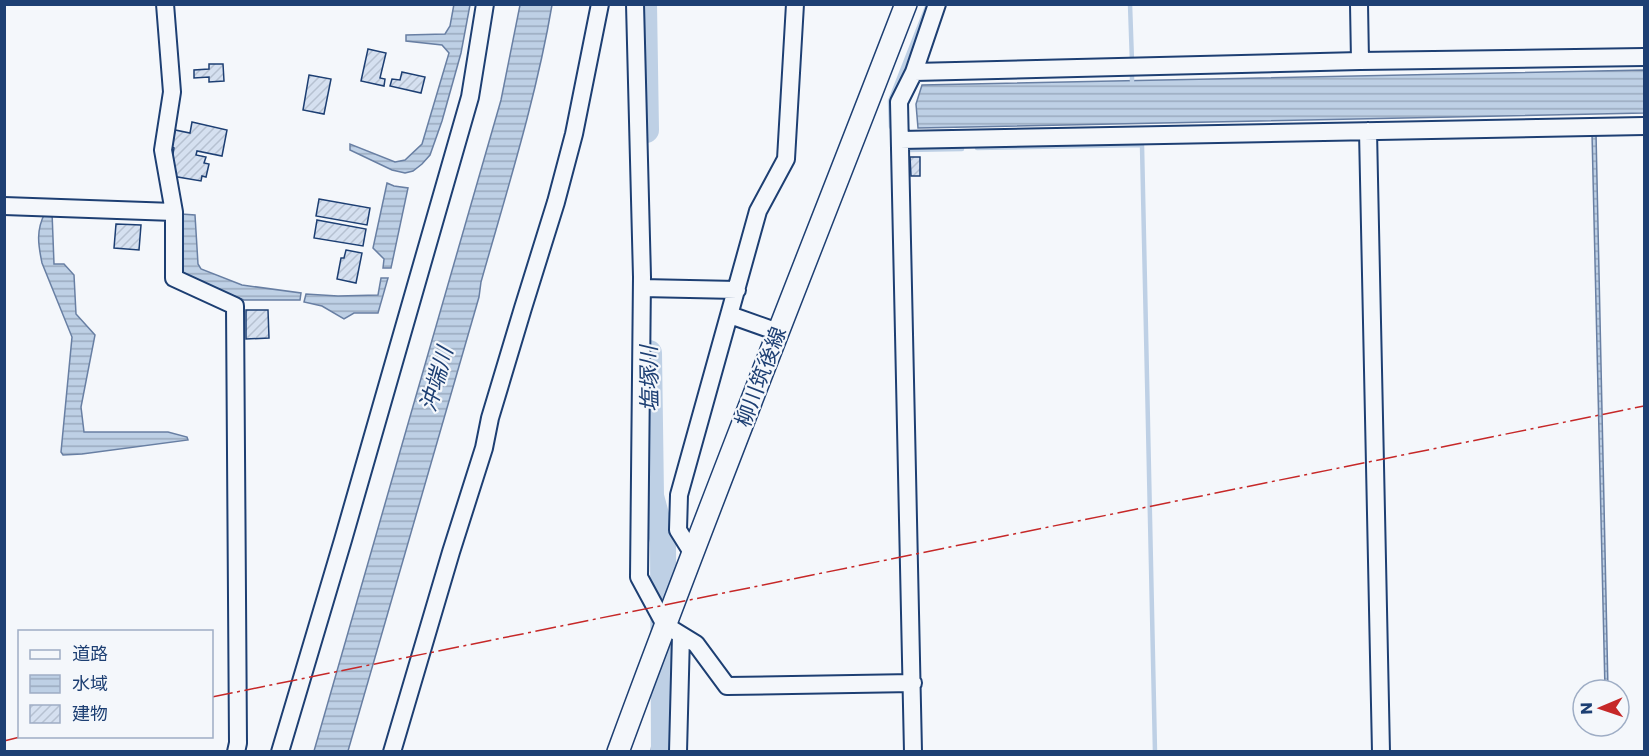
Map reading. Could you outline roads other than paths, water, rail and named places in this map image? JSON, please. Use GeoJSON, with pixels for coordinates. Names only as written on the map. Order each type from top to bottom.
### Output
{"type":"FeatureCollection","features":[{"type":"Feature","properties":{"kind":"main road","name":"柳川筑後線"},"geometry":{"type":"LineString","coordinates":[[618,752],[673,630],[693,554],[906,4]]}},
{"type":"Feature","properties":{"kind":"street"},"geometry":{"type":"LineString","coordinates":[[165,4],[172,92],[163,150],[174,212],[174,278],[235,306],[238,743],[236,752]]}},
{"type":"Feature","properties":{"kind":"street"},"geometry":{"type":"LineString","coordinates":[[280,752],[470,97],[485,4]]}},
{"type":"Feature","properties":{"kind":"street"},"geometry":{"type":"LineString","coordinates":[[392,752],[556,202],[586,78],[600,4]]}},
{"type":"Feature","properties":{"kind":"street"},"geometry":{"type":"LineString","coordinates":[[635,4],[642,288],[639,577],[673,630],[696,644],[727,686],[913,684]]}},
{"type":"Feature","properties":{"kind":"street"},"geometry":{"type":"LineString","coordinates":[[693,554],[678,530],[679,495],[758,211],[786,159],[795,4]]}},
{"type":"Feature","properties":{"kind":"street"},"geometry":{"type":"LineString","coordinates":[[913,752],[899,102],[914,72],[937,4]]}},
{"type":"Feature","properties":{"kind":"street"},"geometry":{"type":"LineString","coordinates":[[1359,4],[1360,61]]}},
{"type":"Feature","properties":{"kind":"street"},"geometry":{"type":"LineString","coordinates":[[914,72],[1360,61],[1644,57]]}},
{"type":"Feature","properties":{"kind":"street"},"geometry":{"type":"LineString","coordinates":[[900,140],[1644,126]]}},
{"type":"Feature","properties":{"kind":"street"},"geometry":{"type":"LineString","coordinates":[[1368,131],[1381,752]]}},
{"type":"Feature","properties":{"kind":"street"},"geometry":{"type":"LineString","coordinates":[[4,206],[174,212]]}},
{"type":"Feature","properties":{"kind":"street"},"geometry":{"type":"LineString","coordinates":[[642,288],[737,290]]}},
{"type":"Feature","properties":{"kind":"street"},"geometry":{"type":"LineString","coordinates":[[730,315],[778,332]]}},
{"type":"Feature","properties":{"kind":"street"},"geometry":{"type":"LineString","coordinates":[[673,630],[678,752]]}},
{"type":"Feature","properties":{"kind":"water"},"geometry":{"type":"Polygon","coordinates":[[[454,4],[470,5],[461,53],[430,155],[413,171],[405,173],[392,170],[350,150],[350,144],[395,162],[405,160],[422,144],[449,53],[442,45],[406,41],[406,35],[445,34],[450,26],[454,4]]]}},
{"type":"Feature","properties":{"kind":"water","name":"沖端川"},"geometry":{"type":"Polygon","coordinates":[[[520,5],[552,5],[529,110],[481,282],[479,297],[348,751],[314,751],[501,100],[520,5]]]}},
{"type":"Feature","properties":{"kind":"water"},"geometry":{"type":"Polygon","coordinates":[[[1644,70],[1644,113],[918,128],[916,104],[922,85],[1644,70]]]}},
{"type":"Feature","properties":{"kind":"water"},"geometry":{"type":"Polygon","coordinates":[[[1592,133],[1596,133],[1608,678],[1605,678],[1592,133]]]}},
{"type":"Feature","properties":{"kind":"water"},"geometry":{"type":"Polygon","coordinates":[[[387,183],[408,188],[391,268],[383,268],[384,259],[373,248],[387,183]]]}},
{"type":"Feature","properties":{"kind":"water"},"geometry":{"type":"Polygon","coordinates":[[[52,212],[54,264],[64,264],[74,275],[76,314],[95,335],[81,407],[84,432],[168,432],[187,437],[188,440],[82,454],[63,455],[61,452],[72,337],[42,263],[39,231],[45,213],[52,212]]]}},
{"type":"Feature","properties":{"kind":"water"},"geometry":{"type":"Polygon","coordinates":[[[181,214],[195,215],[198,264],[201,269],[242,285],[301,293],[300,300],[244,300],[182,277],[181,214]]]}},
{"type":"Feature","properties":{"kind":"water"},"geometry":{"type":"Polygon","coordinates":[[[381,278],[388,278],[378,313],[354,313],[344,319],[322,306],[304,302],[306,294],[378,295],[381,278]]]}},
{"type":"Feature","properties":{"kind":"water"},"geometry":{"type":"Polygon","coordinates":[[[674,682],[671,751],[651,752],[659,692],[674,682]]]}},
{"type":"Feature","properties":{"kind":"waterway","name":"塩塚川"},"geometry":{"type":"LineString","coordinates":[[644,4],[646,130]]}},
{"type":"Feature","properties":{"kind":"waterway"},"geometry":{"type":"LineString","coordinates":[[891,127],[890,101],[928,4]]}},
{"type":"Feature","properties":{"kind":"waterway"},"geometry":{"type":"LineString","coordinates":[[1130,4],[1132,62]]}},
{"type":"Feature","properties":{"kind":"waterway"},"geometry":{"type":"LineString","coordinates":[[1132,70],[1132,81]]}},
{"type":"Feature","properties":{"kind":"waterway"},"geometry":{"type":"LineString","coordinates":[[977,148],[1142,145],[1155,752]]}},
{"type":"Feature","properties":{"kind":"waterway"},"geometry":{"type":"LineString","coordinates":[[907,150],[962,149]]}},
{"type":"Feature","properties":{"kind":"waterway","name":"塩塚川"},"geometry":{"type":"LineString","coordinates":[[649,353],[651,496],[663,541],[664,752]]}}]}
